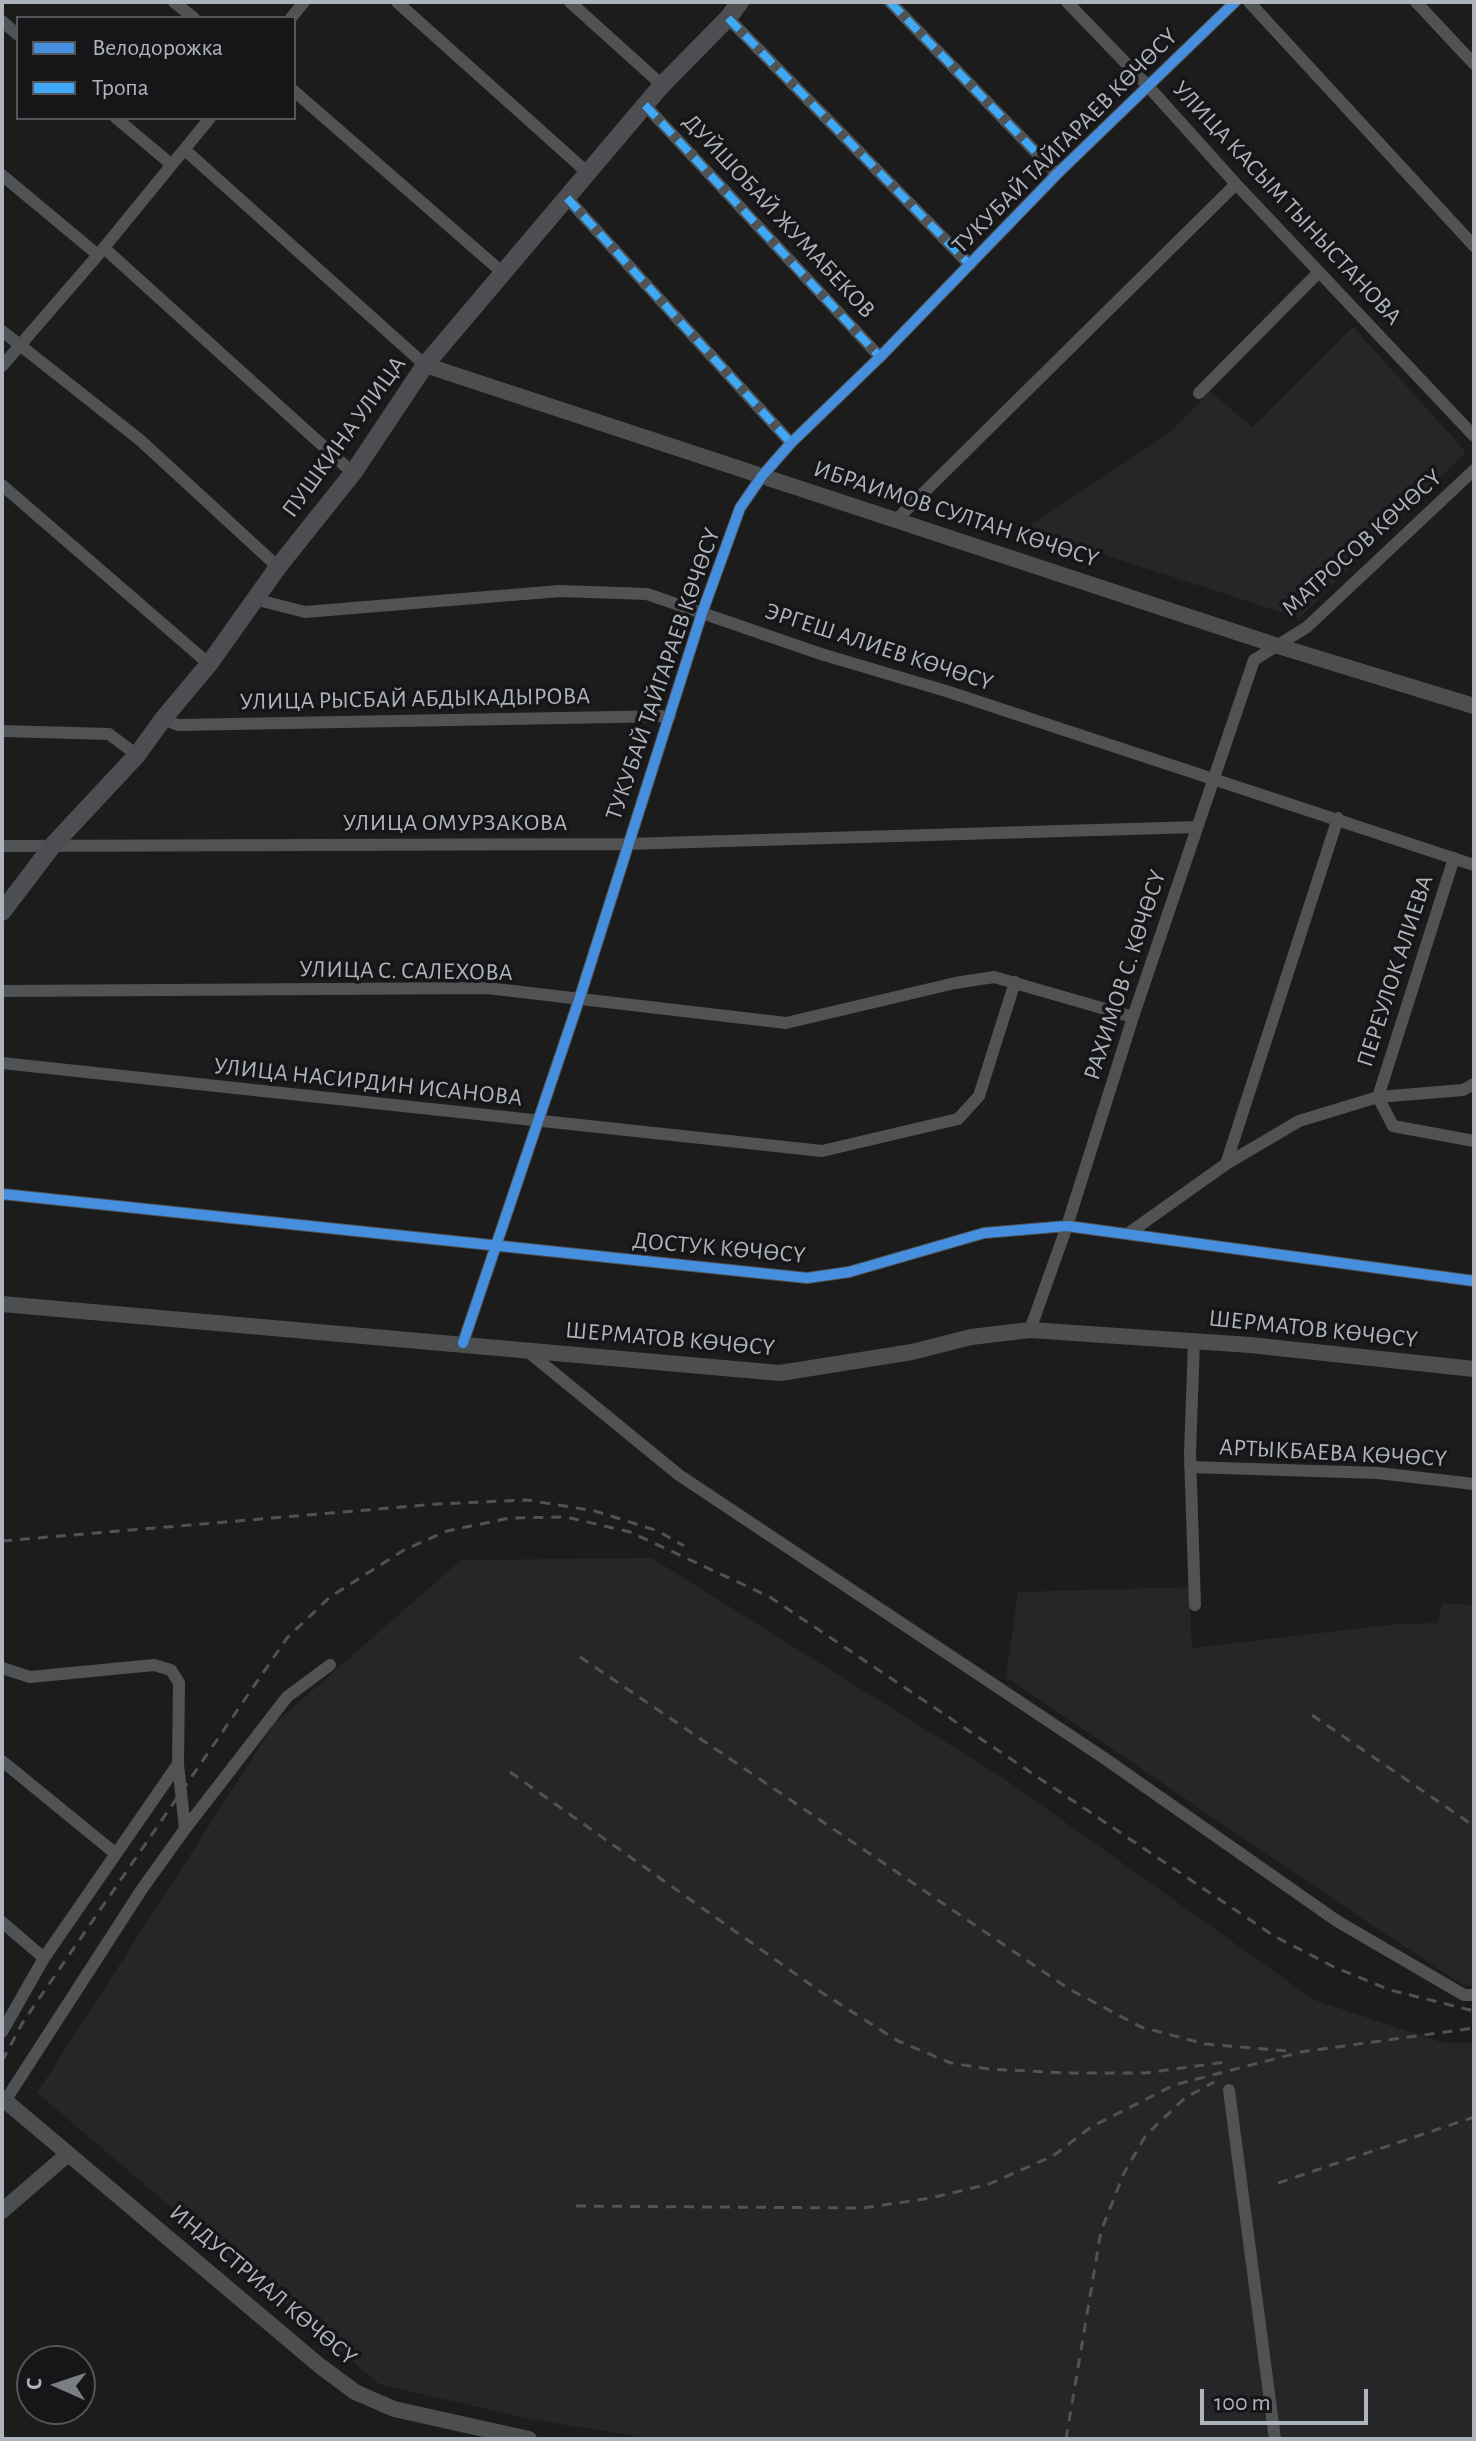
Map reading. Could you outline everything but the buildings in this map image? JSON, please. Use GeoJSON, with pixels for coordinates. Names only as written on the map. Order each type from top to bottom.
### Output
{"type":"FeatureCollection","features":[{"type":"Feature","properties":{"kind":"highway","name":"ПУШКИНА УЛИЦА"},"geometry":{"type":"LineString","coordinates":[[2,912],[53,845],[137,755],[209,664],[278,567],[353,473],[425,365],[662,85],[736,6]]}},
{"type":"Feature","properties":{"kind":"main road","name":"ИБРАИМОВ СУЛТАН КӨЧӨСҮ"},"geometry":{"type":"LineString","coordinates":[[425,365],[1278,646],[1474,706]]}},
{"type":"Feature","properties":{"kind":"main road","name":"ШЕРМАТОВ КӨЧӨСҮ"},"geometry":{"type":"LineString","coordinates":[[2,1304],[780,1373],[912,1352],[971,1337],[1030,1330],[1194,1341],[1474,1369]]}},
{"type":"Feature","properties":{"kind":"main road","name":"ИНДУСТРИАЛ КӨЧӨСҮ"},"geometry":{"type":"LineString","coordinates":[[3,2099],[320,2366],[355,2392],[394,2409],[529,2439]]}},
{"type":"Feature","properties":{"kind":"main road"},"geometry":{"type":"LineString","coordinates":[[2,2211],[68,2154]]}},
{"type":"Feature","properties":{"kind":"street"},"geometry":{"type":"LineString","coordinates":[[174,2],[192,16]]}},
{"type":"Feature","properties":{"kind":"street"},"geometry":{"type":"LineString","coordinates":[[397,2],[589,174]]}},
{"type":"Feature","properties":{"kind":"street"},"geometry":{"type":"LineString","coordinates":[[570,2],[662,85]]}},
{"type":"Feature","properties":{"kind":"street"},"geometry":{"type":"LineString","coordinates":[[890,2],[1057,174]]}},
{"type":"Feature","properties":{"kind":"street","name":"УЛИЦА КАСЫМ ТЫНЫСТАНОВА"},"geometry":{"type":"LineString","coordinates":[[1067,2],[1474,436]]}},
{"type":"Feature","properties":{"kind":"street","name":"ТУКУБАЙ ТАЙГАРАЕВ КӨЧӨСҮ"},"geometry":{"type":"LineString","coordinates":[[463,1343],[579,1000],[702,613],[740,508],[762,476],[791,443],[880,357],[1057,174],[1235,2]]}},
{"type":"Feature","properties":{"kind":"street"},"geometry":{"type":"LineString","coordinates":[[1249,2],[1474,246]]}},
{"type":"Feature","properties":{"kind":"street"},"geometry":{"type":"LineString","coordinates":[[1416,2],[1474,64]]}},
{"type":"Feature","properties":{"kind":"street"},"geometry":{"type":"LineString","coordinates":[[736,6],[970,265]]}},
{"type":"Feature","properties":{"kind":"street"},"geometry":{"type":"LineString","coordinates":[[296,93],[503,273]]}},
{"type":"Feature","properties":{"kind":"street","name":"ДУЙШОБАЙ ЖУМАБЕКОВ"},"geometry":{"type":"LineString","coordinates":[[645,105],[880,357]]}},
{"type":"Feature","properties":{"kind":"street"},"geometry":{"type":"LineString","coordinates":[[118,120],[172,165]]}},
{"type":"Feature","properties":{"kind":"street"},"geometry":{"type":"LineString","coordinates":[[2,366],[101,252],[208,120]]}},
{"type":"Feature","properties":{"kind":"street"},"geometry":{"type":"LineString","coordinates":[[185,150],[425,365]]}},
{"type":"Feature","properties":{"kind":"street"},"geometry":{"type":"LineString","coordinates":[[2,175],[101,252],[353,473]]}},
{"type":"Feature","properties":{"kind":"street"},"geometry":{"type":"LineString","coordinates":[[896,520],[1236,184]]}},
{"type":"Feature","properties":{"kind":"street"},"geometry":{"type":"LineString","coordinates":[[567,198],[791,443]]}},
{"type":"Feature","properties":{"kind":"street"},"geometry":{"type":"LineString","coordinates":[[1199,393],[1319,272]]}},
{"type":"Feature","properties":{"kind":"street"},"geometry":{"type":"LineString","coordinates":[[2,331],[140,440],[278,567]]}},
{"type":"Feature","properties":{"kind":"street","name":"МАТРОСОВ КӨЧӨСҮ"},"geometry":{"type":"LineString","coordinates":[[1278,646],[1307,627],[1474,470]]}},
{"type":"Feature","properties":{"kind":"street"},"geometry":{"type":"LineString","coordinates":[[2,485],[209,664]]}},
{"type":"Feature","properties":{"kind":"street","name":"ЭРГЕШ АЛИЕВ КӨЧӨСҮ"},"geometry":{"type":"LineString","coordinates":[[254,599],[305,612],[560,591],[647,594],[821,654],[946,691],[1474,865]]}},
{"type":"Feature","properties":{"kind":"street","name":"РАХИМОВ С. КӨЧӨСҮ"},"geometry":{"type":"LineString","coordinates":[[1030,1330],[1254,660],[1278,646]]}},
{"type":"Feature","properties":{"kind":"street","name":"УЛИЦА РЫСБАЙ АБДЫКАДЫРОВА"},"geometry":{"type":"LineString","coordinates":[[163,719],[178,725],[670,716]]}},
{"type":"Feature","properties":{"kind":"street"},"geometry":{"type":"LineString","coordinates":[[2,731],[109,734],[137,755]]}},
{"type":"Feature","properties":{"kind":"street"},"geometry":{"type":"LineString","coordinates":[[1226,1164],[1338,818]]}},
{"type":"Feature","properties":{"kind":"street","name":"УЛИЦА ОМУРЗАКОВА"},"geometry":{"type":"LineString","coordinates":[[2,846],[627,844],[1197,827]]}},
{"type":"Feature","properties":{"kind":"street","name":"ПЕРЕУЛОК АЛИЕВА"},"geometry":{"type":"LineString","coordinates":[[1378,1097],[1454,858]]}},
{"type":"Feature","properties":{"kind":"street","name":"УЛИЦА С. САЛЕХОВА"},"geometry":{"type":"LineString","coordinates":[[2,991],[487,988],[786,1023],[955,983],[994,977],[1133,1017]]}},
{"type":"Feature","properties":{"kind":"street","name":"УЛИЦА НАСИРДИН ИСАНОВА"},"geometry":{"type":"LineString","coordinates":[[2,1063],[536,1123],[822,1151],[958,1119],[979,1096],[1015,982]]}},
{"type":"Feature","properties":{"kind":"street"},"geometry":{"type":"LineString","coordinates":[[1129,1233],[1226,1164],[1299,1121],[1378,1097],[1463,1090],[1474,1084]]}},
{"type":"Feature","properties":{"kind":"street"},"geometry":{"type":"LineString","coordinates":[[1378,1097],[1393,1126],[1474,1141]]}},
{"type":"Feature","properties":{"kind":"street","name":"ДОСТУК КӨЧӨСҮ"},"geometry":{"type":"LineString","coordinates":[[2,1194],[807,1278],[849,1272],[984,1233],[1067,1226],[1474,1281]]}},
{"type":"Feature","properties":{"kind":"street"},"geometry":{"type":"LineString","coordinates":[[1194,1341],[1190,1467],[1195,1605]]}},
{"type":"Feature","properties":{"kind":"street"},"geometry":{"type":"LineString","coordinates":[[526,1350],[679,1475],[1104,1758],[1337,1921],[1464,1995],[1474,1995]]}},
{"type":"Feature","properties":{"kind":"street","name":"АРТЫКБАЕВА КӨЧӨСҮ"},"geometry":{"type":"LineString","coordinates":[[1190,1467],[1378,1473],[1474,1484]]}},
{"type":"Feature","properties":{"kind":"street"},"geometry":{"type":"LineString","coordinates":[[2,1668],[30,1677],[154,1665],[171,1670],[179,1683],[178,1764],[185,1829]]}},
{"type":"Feature","properties":{"kind":"street"},"geometry":{"type":"LineString","coordinates":[[3,2099],[185,1829],[287,1697],[330,1665]]}},
{"type":"Feature","properties":{"kind":"street"},"geometry":{"type":"LineString","coordinates":[[2,1761],[116,1854]]}},
{"type":"Feature","properties":{"kind":"street"},"geometry":{"type":"LineString","coordinates":[[2,2032],[44,1958],[178,1764]]}},
{"type":"Feature","properties":{"kind":"street"},"geometry":{"type":"LineString","coordinates":[[2,1922],[44,1958]]}},
{"type":"Feature","properties":{"kind":"street"},"geometry":{"type":"LineString","coordinates":[[1229,2090],[1275,2439]]}},
{"type":"Feature","properties":{"kind":"shaded area"},"geometry":{"type":"Polygon","coordinates":[[[1353,327],[1466,452],[1299,618],[1025,529],[1168,434],[1210,391],[1252,427],[1353,327]]]}},
{"type":"Feature","properties":{"kind":"shaded area"},"geometry":{"type":"Polygon","coordinates":[[[652,1558],[1006,1780],[1314,2000],[1443,2043],[1474,2043],[1474,2439],[653,2439],[529,2419],[379,2384],[37,2093],[275,1723],[461,1560],[652,1558]]]}},
{"type":"Feature","properties":{"kind":"shaded area"},"geometry":{"type":"Polygon","coordinates":[[[1189,1587],[1192,1648],[1396,1624],[1438,1623],[1442,1603],[1474,1605],[1474,1987],[1463,1985],[1364,1920],[1006,1677],[1018,1592],[1189,1587]]]}},
{"type":"Feature","properties":{"kind":"railway"},"geometry":{"type":"LineString","coordinates":[[2,1541],[437,1504],[527,1500],[595,1511],[658,1531],[684,1546]]}},
{"type":"Feature","properties":{"kind":"railway"},"geometry":{"type":"LineString","coordinates":[[2,2061],[23,2022],[287,1638],[330,1597],[404,1550],[447,1531],[510,1518],[566,1517],[630,1532],[770,1597],[1274,1936],[1334,1967],[1390,1990],[1474,2011]]}},
{"type":"Feature","properties":{"kind":"railway"},"geometry":{"type":"LineString","coordinates":[[580,1657],[1069,1989],[1141,2027],[1205,2044],[1289,2051]]}},
{"type":"Feature","properties":{"kind":"railway"},"geometry":{"type":"LineString","coordinates":[[1312,1715],[1474,1826]]}},
{"type":"Feature","properties":{"kind":"railway"},"geometry":{"type":"LineString","coordinates":[[510,1772],[821,1992],[898,2041],[951,2063],[989,2069],[1145,2073],[1226,2062]]}},
{"type":"Feature","properties":{"kind":"railway"},"geometry":{"type":"LineString","coordinates":[[576,2206],[863,2208],[931,2198],[989,2184],[1053,2156],[1091,2127],[1174,2085],[1301,2052],[1474,2028]]}},
{"type":"Feature","properties":{"kind":"railway"},"geometry":{"type":"LineString","coordinates":[[1066,2439],[1101,2231],[1124,2173],[1146,2135],[1185,2098],[1214,2082]]}},
{"type":"Feature","properties":{"kind":"railway"},"geometry":{"type":"LineString","coordinates":[[1278,2183],[1474,2117]]}},
{"type":"Feature","properties":{"kind":"marked path"},"geometry":{"type":"LineString","coordinates":[[890,2],[1057,174]]}},
{"type":"Feature","properties":{"kind":"marked path"},"geometry":{"type":"LineString","coordinates":[[728,18],[970,265]]}},
{"type":"Feature","properties":{"kind":"marked path"},"geometry":{"type":"LineString","coordinates":[[645,105],[880,357]]}},
{"type":"Feature","properties":{"kind":"marked path"},"geometry":{"type":"LineString","coordinates":[[567,198],[791,443]]}},
{"type":"Feature","properties":{"kind":"cycle path"},"geometry":{"type":"LineString","coordinates":[[463,1343],[579,1000],[702,613],[740,508],[762,476],[791,443],[880,357],[1057,174],[1235,2]]}},
{"type":"Feature","properties":{"kind":"cycle path"},"geometry":{"type":"LineString","coordinates":[[2,1194],[807,1278],[849,1272],[984,1233],[1067,1226],[1474,1281]]}}]}
